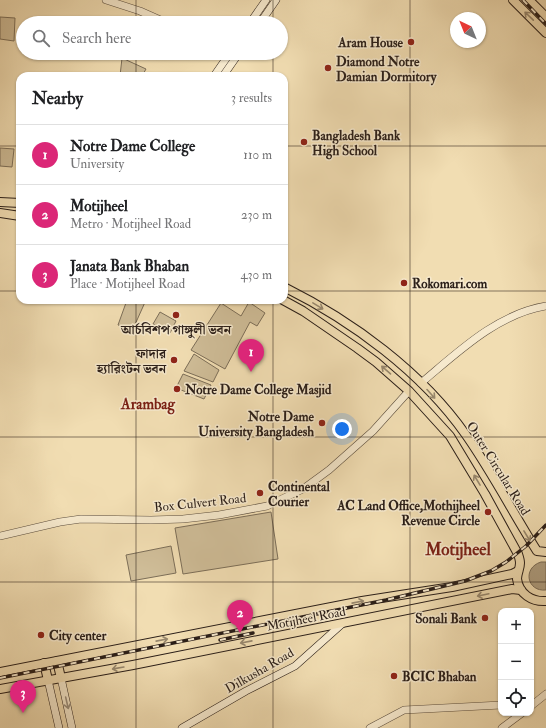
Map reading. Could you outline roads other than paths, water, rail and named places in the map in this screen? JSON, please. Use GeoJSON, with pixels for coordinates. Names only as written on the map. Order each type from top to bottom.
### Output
{"type":"FeatureCollection","features":[{"type":"Feature","properties":{"kind":"main road"},"geometry":{"type":"LineString","coordinates":[[513,0],[546,33]]}},
{"type":"Feature","properties":{"kind":"main road"},"geometry":{"type":"LineString","coordinates":[[529,0],[546,17]]}},
{"type":"Feature","properties":{"kind":"main road"},"geometry":{"type":"LineString","coordinates":[[0,202],[16,203]]}},
{"type":"Feature","properties":{"kind":"main road"},"geometry":{"type":"LineString","coordinates":[[0,213],[16,215]]}},
{"type":"Feature","properties":{"kind":"main road","name":"Outer Circular Road"},"geometry":{"type":"LineString","coordinates":[[288,289],[310,301],[374,342],[385,350],[421,383],[466,434],[536,552],[546,552]]}},
{"type":"Feature","properties":{"kind":"main road","name":"Outer Circular Road"},"geometry":{"type":"LineString","coordinates":[[288,303],[303,311],[376,362],[409,391],[450,436],[512,541],[518,554],[519,568],[517,578],[521,590]]}},
{"type":"Feature","properties":{"kind":"main road","name":"Motijheel Road"},"geometry":{"type":"LineString","coordinates":[[0,672],[362,601],[452,587],[512,574],[519,568]]}},
{"type":"Feature","properties":{"kind":"main road","name":"Motijheel Road"},"geometry":{"type":"LineString","coordinates":[[0,689],[342,624],[512,589],[521,590]]}},
{"type":"Feature","properties":{"kind":"main road"},"geometry":{"type":"LineString","coordinates":[[521,590],[533,600],[546,601]]}},
{"type":"Feature","properties":{"kind":"main road"},"geometry":{"type":"LineString","coordinates":[[57,661],[61,678]]}},
{"type":"Feature","properties":{"kind":"main road"},"geometry":{"type":"LineString","coordinates":[[44,663],[48,680]]}},
{"type":"Feature","properties":{"kind":"street"},"geometry":{"type":"LineString","coordinates":[[106,0],[151,16]]}},
{"type":"Feature","properties":{"kind":"street"},"geometry":{"type":"LineString","coordinates":[[255,16],[266,0]]}},
{"type":"Feature","properties":{"kind":"street"},"geometry":{"type":"LineString","coordinates":[[265,16],[276,0]]}},
{"type":"Feature","properties":{"kind":"street"},"geometry":{"type":"LineString","coordinates":[[218,72],[229,60]]}},
{"type":"Feature","properties":{"kind":"street"},"geometry":{"type":"LineString","coordinates":[[225,72],[232,60]]}},
{"type":"Feature","properties":{"kind":"street"},"geometry":{"type":"LineString","coordinates":[[421,383],[463,347],[494,326],[531,308],[546,306]]}},
{"type":"Feature","properties":{"kind":"street","name":"Box Culvert Road"},"geometry":{"type":"LineString","coordinates":[[0,536],[81,519],[183,519],[219,515],[267,506],[303,489],[329,470],[373,431],[409,391]]}},
{"type":"Feature","properties":{"kind":"street","name":"Dilkusha Road"},"geometry":{"type":"LineString","coordinates":[[182,728],[246,691],[295,666],[342,624]]}},
{"type":"Feature","properties":{"kind":"street"},"geometry":{"type":"LineString","coordinates":[[61,678],[72,728]]}},
{"type":"Feature","properties":{"kind":"street"},"geometry":{"type":"LineString","coordinates":[[48,680],[59,728]]}},
{"type":"Feature","properties":{"kind":"street"},"geometry":{"type":"LineString","coordinates":[[534,703],[546,694]]}},
{"type":"Feature","properties":{"kind":"street"},"geometry":{"type":"LineString","coordinates":[[370,728],[404,710],[498,705]]}},
{"type":"Feature","properties":{"kind":"street"},"geometry":{"type":"LineString","coordinates":[[502,728],[518,716]]}},
{"type":"Feature","properties":{"kind":"railway"},"geometry":{"type":"LineString","coordinates":[[523,0],[546,24]]}},
{"type":"Feature","properties":{"kind":"railway"},"geometry":{"type":"LineString","coordinates":[[0,678],[386,600],[465,581],[491,571],[506,562],[526,546],[546,525]]}},
{"type":"Feature","properties":{"kind":"railway"},"geometry":{"type":"LineString","coordinates":[[220,640],[253,633]]}},
{"type":"Feature","properties":{"kind":"place","name":"Aram House"},"geometry":{"type":"Point","coordinates":[411,42]}},
{"type":"Feature","properties":{"kind":"place","name":"Diamond Notre Damian Dormitory"},"geometry":{"type":"Point","coordinates":[328,68]}},
{"type":"Feature","properties":{"kind":"place","name":"Bangladesh Bank High School"},"geometry":{"type":"Point","coordinates":[304,142]}},
{"type":"Feature","properties":{"kind":"place","name":"Rokomari.com"},"geometry":{"type":"Point","coordinates":[404,283]}},
{"type":"Feature","properties":{"kind":"place","name":"আর্চবিশপ গাঙ্গুলী ভবন"},"geometry":{"type":"Point","coordinates":[176,315]}},
{"type":"Feature","properties":{"kind":"place","name":"ফাদার হ্যারিংটন ভবন"},"geometry":{"type":"Point","coordinates":[174,360]}},
{"type":"Feature","properties":{"kind":"place","name":"Notre Dame College"},"geometry":{"type":"Point","coordinates":[251,372]}},
{"type":"Feature","properties":{"kind":"place","name":"Notre Dame College Masjid"},"geometry":{"type":"Point","coordinates":[177,389]}},
{"type":"Feature","properties":{"kind":"place","name":"Notre Dame University Bangladesh"},"geometry":{"type":"Point","coordinates":[322,423]}},
{"type":"Feature","properties":{"kind":"place","name":"Continental Courier"},"geometry":{"type":"Point","coordinates":[260,493]}},
{"type":"Feature","properties":{"kind":"place","name":"AC Land Office,Mothijheel Revenue Circle"},"geometry":{"type":"Point","coordinates":[488,512]}},
{"type":"Feature","properties":{"kind":"place","name":"Sonali Bank"},"geometry":{"type":"Point","coordinates":[485,618]}},
{"type":"Feature","properties":{"kind":"place","name":"Motijheel"},"geometry":{"type":"Point","coordinates":[240,633]}},
{"type":"Feature","properties":{"kind":"place","name":"City center"},"geometry":{"type":"Point","coordinates":[41,635]}},
{"type":"Feature","properties":{"kind":"place","name":"BCIC Bhaban"},"geometry":{"type":"Point","coordinates":[394,676]}},
{"type":"Feature","properties":{"kind":"place","name":"Janata Bank Bhaban"},"geometry":{"type":"Point","coordinates":[23,713]}},
{"type":"Feature","properties":{"kind":"district","name":"Arambag"},"geometry":{"type":"Point","coordinates":[148,404]}},
{"type":"Feature","properties":{"kind":"district","name":"Motijheel"},"geometry":{"type":"Point","coordinates":[458,549]}}]}
